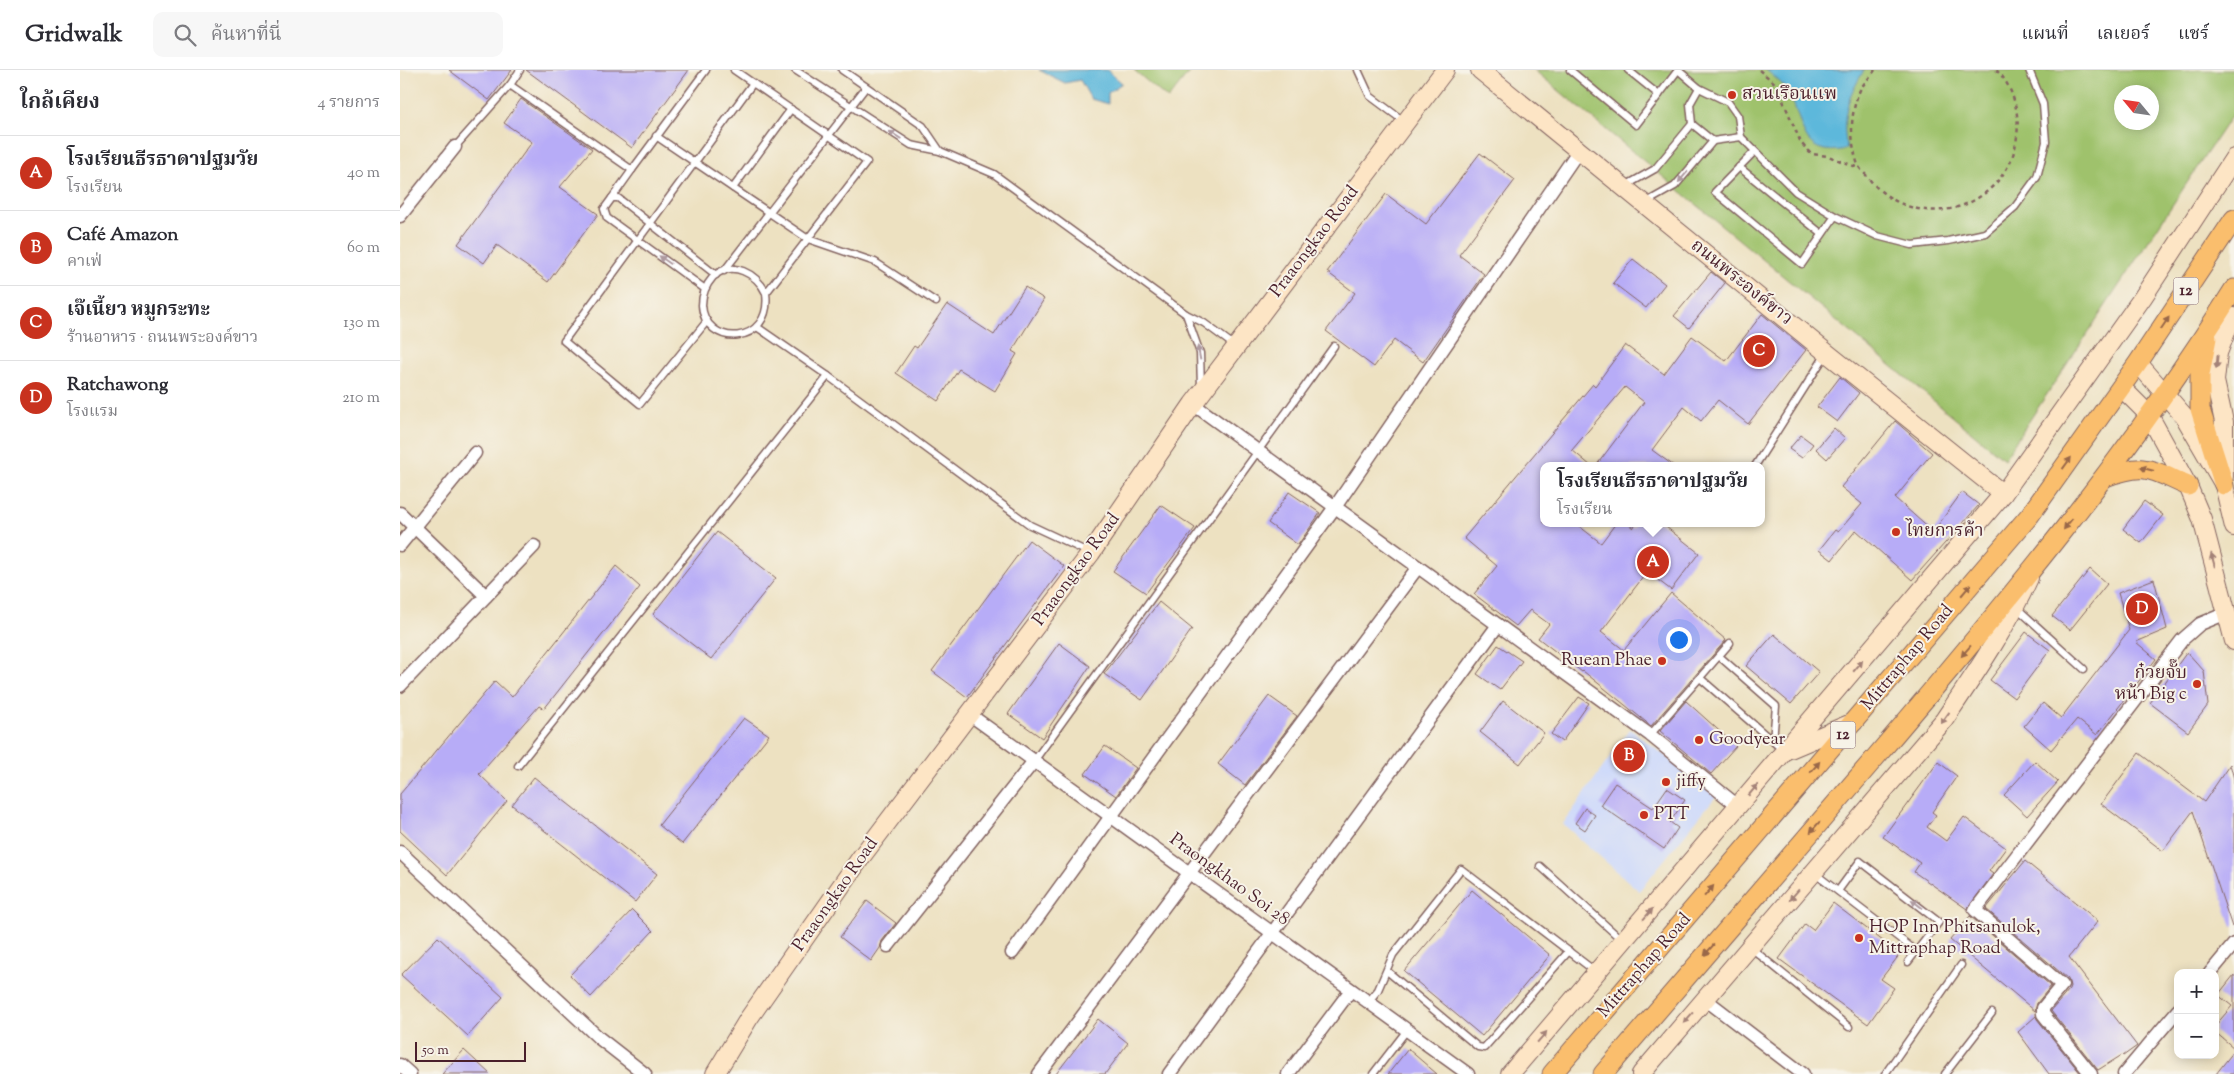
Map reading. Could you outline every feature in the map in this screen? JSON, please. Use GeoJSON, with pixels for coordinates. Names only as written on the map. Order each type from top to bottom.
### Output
{"type":"FeatureCollection","features":[{"type":"Feature","properties":{"kind":"main road","name":"Praaongkao Road"},"geometry":{"type":"LineString","coordinates":[[715,1074],[749,1018],[850,873],[1091,553],[1197,399],[1445,70]]}},
{"type":"Feature","properties":{"kind":"main road","name":"ถนนพระองค์ขาว"},"geometry":{"type":"LineString","coordinates":[[1480,70],[2003,494]]}},
{"type":"Feature","properties":{"kind":"main road"},"geometry":{"type":"LineString","coordinates":[[1510,1074],[1739,807],[1779,746],[2003,494],[2143,297],[2234,158]]}},
{"type":"Feature","properties":{"kind":"main road","name":"Mittraphap Road"},"geometry":{"type":"LineString","coordinates":[[1552,1074],[2030,515],[2138,363],[2234,219]]}},
{"type":"Feature","properties":{"kind":"main road","name":"12"},"geometry":{"type":"LineString","coordinates":[[1603,1074],[2032,571],[2105,477],[2165,394],[2208,332],[2234,289]]}},
{"type":"Feature","properties":{"kind":"main road"},"geometry":{"type":"LineString","coordinates":[[2224,485],[2224,422],[2216,380],[2218,354],[2228,327],[2234,317]]}},
{"type":"Feature","properties":{"kind":"main road"},"geometry":{"type":"LineString","coordinates":[[2208,332],[2200,374],[2200,410],[2233,520]]}},
{"type":"Feature","properties":{"kind":"main road"},"geometry":{"type":"LineString","coordinates":[[2138,363],[2184,416],[2224,485]]}},
{"type":"Feature","properties":{"kind":"main road"},"geometry":{"type":"LineString","coordinates":[[2121,387],[2149,415],[2188,486],[2202,519],[2234,641]]}},
{"type":"Feature","properties":{"kind":"main road"},"geometry":{"type":"LineString","coordinates":[[2105,477],[2139,467],[2151,469],[2188,486]]}},
{"type":"Feature","properties":{"kind":"main road"},"geometry":{"type":"LineString","coordinates":[[1641,1074],[1944,720],[1983,663],[2016,607],[2032,571]]}},
{"type":"Feature","properties":{"kind":"main road"},"geometry":{"type":"LineString","coordinates":[[1779,746],[1854,722]]}},
{"type":"Feature","properties":{"kind":"street"},"geometry":{"type":"LineString","coordinates":[[400,216],[455,147]]}},
{"type":"Feature","properties":{"kind":"street"},"geometry":{"type":"LineString","coordinates":[[1012,953],[1335,507],[1579,150]]}},
{"type":"Feature","properties":{"kind":"street"},"geometry":{"type":"LineString","coordinates":[[1197,399],[1258,453],[1650,735],[1739,807]]}},
{"type":"Feature","properties":{"kind":"street"},"geometry":{"type":"LineString","coordinates":[[400,545],[475,454]]}},
{"type":"Feature","properties":{"kind":"street"},"geometry":{"type":"LineString","coordinates":[[400,513],[486,596]]}},
{"type":"Feature","properties":{"kind":"street"},"geometry":{"type":"LineString","coordinates":[[400,686],[534,546]]}},
{"type":"Feature","properties":{"kind":"street"},"geometry":{"type":"LineString","coordinates":[[1039,1074],[1418,567]]}},
{"type":"Feature","properties":{"kind":"street"},"geometry":{"type":"LineString","coordinates":[[2091,1074],[2043,1014],[2043,1008],[2062,985],[1975,910],[2182,640],[2200,624],[2227,613]]}},
{"type":"Feature","properties":{"kind":"street"},"geometry":{"type":"LineString","coordinates":[[1169,1074],[1498,626]]}},
{"type":"Feature","properties":{"kind":"street","name":"Praongkhao Soi 28"},"geometry":{"type":"LineString","coordinates":[[969,714],[1468,1074]]}},
{"type":"Feature","properties":{"kind":"street"},"geometry":{"type":"LineString","coordinates":[[888,946],[1034,761]]}},
{"type":"Feature","properties":{"kind":"street"},"geometry":{"type":"LineString","coordinates":[[400,852],[599,1038],[645,1074]]}},
{"type":"Feature","properties":{"kind":"street"},"geometry":{"type":"LineString","coordinates":[[2213,969],[2234,944]]}},
{"type":"Feature","properties":{"kind":"street"},"geometry":{"type":"LineString","coordinates":[[1288,1074],[1351,990]]}},
{"type":"Feature","properties":{"kind":"street"},"geometry":{"type":"LineString","coordinates":[[1705,999],[1803,1074]]}},
{"type":"Feature","properties":{"kind":"street"},"geometry":{"type":"LineString","coordinates":[[2124,1074],[2175,1014]]}},
{"type":"Feature","properties":{"kind":"street"},"geometry":{"type":"LineString","coordinates":[[400,1065],[410,1074]]}},
{"type":"Feature","properties":{"kind":"lane"},"geometry":{"type":"LineString","coordinates":[[455,147],[510,85],[520,70]]}},
{"type":"Feature","properties":{"kind":"lane"},"geometry":{"type":"LineString","coordinates":[[704,289],[607,218],[604,209],[706,70]]}},
{"type":"Feature","properties":{"kind":"lane"},"geometry":{"type":"LineString","coordinates":[[734,70],[867,162],[766,293]]}},
{"type":"Feature","properties":{"kind":"lane"},"geometry":{"type":"LineString","coordinates":[[796,70],[850,108],[911,146],[940,151],[994,174],[1186,314],[1204,323],[1236,347]]}},
{"type":"Feature","properties":{"kind":"lane"},"geometry":{"type":"LineString","coordinates":[[842,70],[923,126],[940,151]]}},
{"type":"Feature","properties":{"kind":"lane"},"geometry":{"type":"LineString","coordinates":[[1358,70],[1370,96],[1406,122]]}},
{"type":"Feature","properties":{"kind":"lane"},"geometry":{"type":"LineString","coordinates":[[1570,70],[1636,125],[1678,70],[1699,88],[1728,102],[1738,116],[1740,137],[1796,192],[1835,216],[1877,236],[1912,245],[1948,241],[1985,233],[2015,207],[2036,177],[2046,142],[2044,104],[2028,70]]}},
{"type":"Feature","properties":{"kind":"lane"},"geometry":{"type":"LineString","coordinates":[[1628,70],[1659,95]]}},
{"type":"Feature","properties":{"kind":"lane"},"geometry":{"type":"LineString","coordinates":[[707,321],[640,404],[564,341],[753,83]]}},
{"type":"Feature","properties":{"kind":"lane"},"geometry":{"type":"LineString","coordinates":[[510,85],[632,170]]}},
{"type":"Feature","properties":{"kind":"lane"},"geometry":{"type":"LineString","coordinates":[[724,271],[866,87]]}},
{"type":"Feature","properties":{"kind":"lane"},"geometry":{"type":"LineString","coordinates":[[1624,186],[1655,169],[1692,124],[1690,104],[1699,88]]}},
{"type":"Feature","properties":{"kind":"lane"},"geometry":{"type":"LineString","coordinates":[[734,188],[791,109]]}},
{"type":"Feature","properties":{"kind":"lane"},"geometry":{"type":"LineString","coordinates":[[1692,124],[1713,141]]}},
{"type":"Feature","properties":{"kind":"lane"},"geometry":{"type":"LineString","coordinates":[[656,136],[808,238],[875,262],[936,302]]}},
{"type":"Feature","properties":{"kind":"lane"},"geometry":{"type":"LineString","coordinates":[[1644,204],[1675,186],[1713,141],[1740,137]]}},
{"type":"Feature","properties":{"kind":"lane"},"geometry":{"type":"LineString","coordinates":[[1754,152],[1715,192],[1802,264],[1835,216]]}},
{"type":"Feature","properties":{"kind":"lane"},"geometry":{"type":"LineString","coordinates":[[1739,167],[1822,234]]}},
{"type":"Feature","properties":{"kind":"lane"},"geometry":{"type":"LineString","coordinates":[[612,198],[618,198],[716,275]]}},
{"type":"Feature","properties":{"kind":"lane"},"geometry":{"type":"LineString","coordinates":[[735,269],[752,274],[761,282],[768,304],[765,316],[757,327],[747,334],[728,336],[718,331],[707,321],[702,310],[702,298],[704,289],[716,275],[735,269]]}},
{"type":"Feature","properties":{"kind":"lane"},"geometry":{"type":"LineString","coordinates":[[1186,314],[1200,353],[1197,399]]}},
{"type":"Feature","properties":{"kind":"lane"},"geometry":{"type":"LineString","coordinates":[[757,327],[828,376],[1030,525],[1091,553]]}},
{"type":"Feature","properties":{"kind":"lane"},"geometry":{"type":"LineString","coordinates":[[1034,761],[1334,346]]}},
{"type":"Feature","properties":{"kind":"lane"},"geometry":{"type":"LineString","coordinates":[[1758,462],[1827,353]]}},
{"type":"Feature","properties":{"kind":"lane"},"geometry":{"type":"LineString","coordinates":[[518,766],[828,376]]}},
{"type":"Feature","properties":{"kind":"lane"},"geometry":{"type":"LineString","coordinates":[[2016,607],[2084,669]]}},
{"type":"Feature","properties":{"kind":"lane"},"geometry":{"type":"LineString","coordinates":[[1650,735],[1730,643]]}},
{"type":"Feature","properties":{"kind":"lane"},"geometry":{"type":"LineString","coordinates":[[1719,656],[1776,706],[1779,746]]}},
{"type":"Feature","properties":{"kind":"lane"},"geometry":{"type":"LineString","coordinates":[[1700,678],[1779,746]]}},
{"type":"Feature","properties":{"kind":"lane"},"geometry":{"type":"LineString","coordinates":[[1838,891],[1860,861],[1939,922],[1908,962]]}},
{"type":"Feature","properties":{"kind":"lane"},"geometry":{"type":"LineString","coordinates":[[1540,866],[1624,942]]}},
{"type":"Feature","properties":{"kind":"lane"},"geometry":{"type":"LineString","coordinates":[[1368,1002],[1378,990],[1393,955],[1461,869],[1597,972]]}},
{"type":"Feature","properties":{"kind":"lane"},"geometry":{"type":"LineString","coordinates":[[1813,873],[1916,951]]}},
{"type":"Feature","properties":{"kind":"lane"},"geometry":{"type":"LineString","coordinates":[[1749,947],[1849,1028]]}},
{"type":"Feature","properties":{"kind":"lane"},"geometry":{"type":"LineString","coordinates":[[1387,971],[1478,1047],[1484,1048],[1569,951]]}},
{"type":"Feature","properties":{"kind":"lane"},"geometry":{"type":"LineString","coordinates":[[1884,1074],[1961,965]]}},
{"type":"Feature","properties":{"kind":"lane"},"geometry":{"type":"LineString","coordinates":[[1945,1074],[1992,1013]]}},
{"type":"Feature","properties":{"kind":"lane"},"geometry":{"type":"LineString","coordinates":[[1373,1074],[1407,1030]]}},
{"type":"Feature","properties":{"kind":"path"},"geometry":{"type":"LineString","coordinates":[[1759,70],[1776,84],[1801,143],[1812,154],[1828,156],[1859,168],[1880,191],[1903,206],[1930,212],[1958,208],[1983,196],[2003,176],[2016,151],[2019,123],[2013,97],[1996,70]]}},
{"type":"Feature","properties":{"kind":"path"},"geometry":{"type":"LineString","coordinates":[[1859,168],[1852,143],[1852,115],[1861,89],[1875,70]]}},
{"type":"Feature","properties":{"kind":"shaded area"},"geometry":{"type":"Polygon","coordinates":[[[1630,729],[1717,795],[1639,891],[1563,824],[1630,729]]]}},
{"type":"Feature","properties":{"kind":"green space"},"geometry":{"type":"Polygon","coordinates":[[[1134,70],[1191,70],[1168,99],[1134,70]]]}},
{"type":"Feature","properties":{"kind":"green space"},"geometry":{"type":"Polygon","coordinates":[[[1534,70],[2234,70],[2234,112],[2004,459],[1534,70]]]}},
{"type":"Feature","properties":{"kind":"water"},"geometry":{"type":"Polygon","coordinates":[[[1039,70],[1107,70],[1122,83],[1108,93],[1108,104],[1091,99],[1080,80],[1065,83],[1039,70]]]}},
{"type":"Feature","properties":{"kind":"water"},"geometry":{"type":"Polygon","coordinates":[[[1766,70],[1864,70],[1853,90],[1845,117],[1847,149],[1831,151],[1819,148],[1811,143],[1805,134],[1786,89],[1766,70]]]}},
{"type":"Feature","properties":{"kind":"building"},"geometry":{"type":"Polygon","coordinates":[[[449,70],[512,70],[489,100],[449,70]]]}},
{"type":"Feature","properties":{"kind":"building"},"geometry":{"type":"Polygon","coordinates":[[[526,70],[689,70],[632,148],[526,70]]]}},
{"type":"Feature","properties":{"kind":"building"},"geometry":{"type":"Polygon","coordinates":[[[521,99],[592,149],[560,187],[598,214],[548,282],[497,245],[484,263],[458,244],[532,142],[504,123],[521,99]]]}},
{"type":"Feature","properties":{"kind":"building"},"geometry":{"type":"Polygon","coordinates":[[[1480,153],[1515,180],[1459,255],[1484,274],[1423,362],[1394,340],[1374,367],[1326,331],[1355,293],[1327,272],[1386,194],[1426,224],[1480,153]]]}},
{"type":"Feature","properties":{"kind":"building"},"geometry":{"type":"Polygon","coordinates":[[[1633,259],[1665,284],[1646,308],[1613,283],[1633,259]]]}},
{"type":"Feature","properties":{"kind":"building"},"geometry":{"type":"Polygon","coordinates":[[[1711,272],[1725,283],[1689,328],[1674,316],[1711,272]]]}},
{"type":"Feature","properties":{"kind":"building"},"geometry":{"type":"Polygon","coordinates":[[[1025,287],[1044,299],[1012,351],[1017,354],[995,391],[959,369],[938,401],[896,373],[914,346],[917,348],[947,304],[994,335],[1025,287]]]}},
{"type":"Feature","properties":{"kind":"building"},"geometry":{"type":"Polygon","coordinates":[[[1762,314],[1806,350],[1748,424],[1718,400],[1701,421],[1684,407],[1652,450],[1668,462],[1599,462],[1644,402],[1625,387],[1572,450],[1586,462],[1540,462],[1540,527],[1580,527],[1601,543],[1613,527],[1666,527],[1699,553],[1671,590],[1647,572],[1601,632],[1624,650],[1671,593],[1726,640],[1651,726],[1583,671],[1538,638],[1549,624],[1530,610],[1516,626],[1474,594],[1497,566],[1464,538],[1593,384],[1595,386],[1625,345],[1664,374],[1692,336],[1726,361],[1762,314]]]}},
{"type":"Feature","properties":{"kind":"building"},"geometry":{"type":"Polygon","coordinates":[[[1840,377],[1859,393],[1837,422],[1817,407],[1840,377]]]}},
{"type":"Feature","properties":{"kind":"building"},"geometry":{"type":"Polygon","coordinates":[[[1895,421],[1932,453],[1895,498],[1933,532],[1962,492],[1979,505],[1912,580],[1856,530],[1832,560],[1819,550],[1835,530],[1838,532],[1862,504],[1841,487],[1895,421]]]}},
{"type":"Feature","properties":{"kind":"building"},"geometry":{"type":"Polygon","coordinates":[[[1834,428],[1845,438],[1827,459],[1816,449],[1834,428]]]}},
{"type":"Feature","properties":{"kind":"building"},"geometry":{"type":"Polygon","coordinates":[[[1801,435],[1813,444],[1802,458],[1789,449],[1801,435]]]}},
{"type":"Feature","properties":{"kind":"building"},"geometry":{"type":"Polygon","coordinates":[[[1289,492],[1320,513],[1298,545],[1268,523],[1289,492]]]}},
{"type":"Feature","properties":{"kind":"building"},"geometry":{"type":"Polygon","coordinates":[[[2144,501],[2163,515],[2141,543],[2123,529],[2144,501]]]}},
{"type":"Feature","properties":{"kind":"building"},"geometry":{"type":"Polygon","coordinates":[[[1161,505],[1195,528],[1146,593],[1113,571],[1161,505]]]}},
{"type":"Feature","properties":{"kind":"building"},"geometry":{"type":"Polygon","coordinates":[[[717,532],[776,578],[711,659],[653,614],[717,532]]]}},
{"type":"Feature","properties":{"kind":"building"},"geometry":{"type":"Polygon","coordinates":[[[1029,540],[1064,566],[967,697],[932,671],[1029,540]]]}},
{"type":"Feature","properties":{"kind":"building"},"geometry":{"type":"Polygon","coordinates":[[[616,566],[640,587],[544,709],[539,706],[479,774],[507,801],[447,875],[400,831],[400,794],[495,681],[512,697],[616,566]]]}},
{"type":"Feature","properties":{"kind":"building"},"geometry":{"type":"Polygon","coordinates":[[[2090,569],[2107,584],[2070,630],[2052,616],[2090,569]]]}},
{"type":"Feature","properties":{"kind":"building"},"geometry":{"type":"Polygon","coordinates":[[[2154,579],[2167,629],[2136,642],[2156,659],[2097,735],[2077,719],[2051,750],[2024,726],[2043,703],[2061,718],[2129,630],[2118,593],[2154,579]]]}},
{"type":"Feature","properties":{"kind":"building"},"geometry":{"type":"Polygon","coordinates":[[[1159,602],[1192,629],[1142,700],[1104,674],[1159,602]]]}},
{"type":"Feature","properties":{"kind":"building"},"geometry":{"type":"Polygon","coordinates":[[[2026,632],[2050,650],[2014,698],[1990,680],[2026,632]]]}},
{"type":"Feature","properties":{"kind":"building"},"geometry":{"type":"Polygon","coordinates":[[[1774,634],[1819,672],[1791,704],[1746,666],[1774,634]]]}},
{"type":"Feature","properties":{"kind":"building"},"geometry":{"type":"Polygon","coordinates":[[[1059,643],[1090,666],[1042,738],[1008,714],[1059,643]]]}},
{"type":"Feature","properties":{"kind":"building"},"geometry":{"type":"Polygon","coordinates":[[[1498,645],[1522,661],[1500,690],[1477,674],[1498,645]]]}},
{"type":"Feature","properties":{"kind":"building"},"geometry":{"type":"Polygon","coordinates":[[[2187,652],[2204,671],[2208,705],[2188,732],[2150,703],[2187,652]]]}},
{"type":"Feature","properties":{"kind":"building"},"geometry":{"type":"Polygon","coordinates":[[[1269,696],[1297,716],[1245,785],[1218,764],[1269,696]]]}},
{"type":"Feature","properties":{"kind":"building"},"geometry":{"type":"Polygon","coordinates":[[[1579,697],[1589,703],[1562,742],[1551,734],[1579,697]]]}},
{"type":"Feature","properties":{"kind":"building"},"geometry":{"type":"Polygon","coordinates":[[[1503,701],[1544,733],[1520,764],[1480,732],[1503,701]]]}},
{"type":"Feature","properties":{"kind":"building","name":"Goodyear"},"geometry":{"type":"Polygon","coordinates":[[[1686,701],[1736,746],[1711,774],[1660,731],[1686,701]]]}},
{"type":"Feature","properties":{"kind":"building"},"geometry":{"type":"Polygon","coordinates":[[[744,718],[769,735],[682,844],[659,825],[744,718]]]}},
{"type":"Feature","properties":{"kind":"building"},"geometry":{"type":"Polygon","coordinates":[[[1105,746],[1136,768],[1116,796],[1085,774],[1105,746]]]}},
{"type":"Feature","properties":{"kind":"building"},"geometry":{"type":"Polygon","coordinates":[[[2139,753],[2204,802],[2230,764],[2234,779],[2234,926],[2232,927],[2193,811],[2163,851],[2101,804],[2139,753]]]}},
{"type":"Feature","properties":{"kind":"building"},"geometry":{"type":"Polygon","coordinates":[[[2035,761],[2058,782],[2027,816],[2004,795],[2035,761]]]}},
{"type":"Feature","properties":{"kind":"building"},"geometry":{"type":"Polygon","coordinates":[[[1938,762],[1957,776],[1932,812],[1936,815],[1927,827],[1946,841],[1964,817],[2006,848],[1989,871],[1993,874],[1967,909],[1914,872],[1920,863],[1883,837],[1938,762]]]}},
{"type":"Feature","properties":{"kind":"building"},"geometry":{"type":"Polygon","coordinates":[[[534,777],[657,874],[635,902],[512,805],[534,777]]]}},
{"type":"Feature","properties":{"kind":"building","name":"PTT"},"geometry":{"type":"Polygon","coordinates":[[[1615,783],[1653,808],[1667,788],[1685,800],[1670,822],[1678,828],[1664,849],[1600,805],[1615,783]]]}},
{"type":"Feature","properties":{"kind":"building"},"geometry":{"type":"Polygon","coordinates":[[[1585,808],[1595,815],[1585,830],[1575,823],[1585,808]]]}},
{"type":"Feature","properties":{"kind":"building"},"geometry":{"type":"Polygon","coordinates":[[[2025,861],[2098,921],[2069,957],[2137,1046],[2098,1070],[2051,1011],[2069,990],[2068,979],[1986,909],[2025,861]]]}},
{"type":"Feature","properties":{"kind":"building"},"geometry":{"type":"Polygon","coordinates":[[[1472,890],[1550,955],[1482,1036],[1404,971],[1472,890]]]}},
{"type":"Feature","properties":{"kind":"building"},"geometry":{"type":"Polygon","coordinates":[[[867,901],[896,923],[882,941],[880,948],[871,961],[840,937],[867,901]]]}},
{"type":"Feature","properties":{"kind":"building"},"geometry":{"type":"Polygon","coordinates":[[[1833,903],[1900,954],[1881,979],[1894,988],[1868,1024],[1779,959],[1805,924],[1813,930],[1833,903]]]}},
{"type":"Feature","properties":{"kind":"building"},"geometry":{"type":"Polygon","coordinates":[[[632,910],[653,931],[591,997],[570,975],[632,910]]]}},
{"type":"Feature","properties":{"kind":"building"},"geometry":{"type":"Polygon","coordinates":[[[1970,916],[2051,986],[2037,1003],[2035,1011],[1950,940],[1970,916]]]}},
{"type":"Feature","properties":{"kind":"building"},"geometry":{"type":"Polygon","coordinates":[[[438,937],[503,997],[468,1036],[401,975],[438,937]]]}},
{"type":"Feature","properties":{"kind":"building"},"geometry":{"type":"Polygon","coordinates":[[[2234,975],[2234,1048],[2219,1035],[2219,1021],[2232,1006],[2219,994],[2234,975]]]}},
{"type":"Feature","properties":{"kind":"building"},"geometry":{"type":"Polygon","coordinates":[[[2036,1016],[2081,1074],[2049,1074],[2018,1032],[2036,1016]]]}},
{"type":"Feature","properties":{"kind":"building"},"geometry":{"type":"Polygon","coordinates":[[[1098,1019],[1128,1043],[1105,1074],[1056,1074],[1098,1019]]]}},
{"type":"Feature","properties":{"kind":"building"},"geometry":{"type":"Polygon","coordinates":[[[1408,1049],[1437,1074],[1388,1074],[1408,1049]]]}},
{"type":"Feature","properties":{"kind":"building"},"geometry":{"type":"Polygon","coordinates":[[[464,1050],[490,1074],[442,1074],[464,1050]]]}},
{"type":"Feature","properties":{"kind":"building"},"geometry":{"type":"Polygon","coordinates":[[[2234,1051],[2234,1074],[2216,1074],[2234,1051]]]}},
{"type":"Feature","properties":{"kind":"place","name":"สวนเรึอนเเพ"},"geometry":{"type":"Point","coordinates":[1732,95]}},
{"type":"Feature","properties":{"kind":"place","name":"เจ๊เนี้ยว หมูกระทะ"},"geometry":{"type":"Point","coordinates":[1759,351]}},
{"type":"Feature","properties":{"kind":"place","name":"ไทยการค้า"},"geometry":{"type":"Point","coordinates":[1896,532]}},
{"type":"Feature","properties":{"kind":"place","name":"โรงเรียนธีรธาดาปฐมวัย"},"geometry":{"type":"Point","coordinates":[1653,562]}},
{"type":"Feature","properties":{"kind":"place","name":"Ratchawong"},"geometry":{"type":"Point","coordinates":[2142,609]}},
{"type":"Feature","properties":{"kind":"place","name":"Ruean Phae"},"geometry":{"type":"Point","coordinates":[1662,661]}},
{"type":"Feature","properties":{"kind":"place","name":"ก๋วยจั๊บ หน้า Big c"},"geometry":{"type":"Point","coordinates":[2197,684]}},
{"type":"Feature","properties":{"kind":"place","name":"Goodyear"},"geometry":{"type":"Point","coordinates":[1699,740]}},
{"type":"Feature","properties":{"kind":"place","name":"Café Amazon"},"geometry":{"type":"Point","coordinates":[1629,756]}},
{"type":"Feature","properties":{"kind":"place","name":"jiffy"},"geometry":{"type":"Point","coordinates":[1666,782]}},
{"type":"Feature","properties":{"kind":"place","name":"PTT"},"geometry":{"type":"Point","coordinates":[1644,815]}},
{"type":"Feature","properties":{"kind":"place","name":"HOP Inn Phitsanulok, Mittraphap Road"},"geometry":{"type":"Point","coordinates":[1859,938]}}]}
